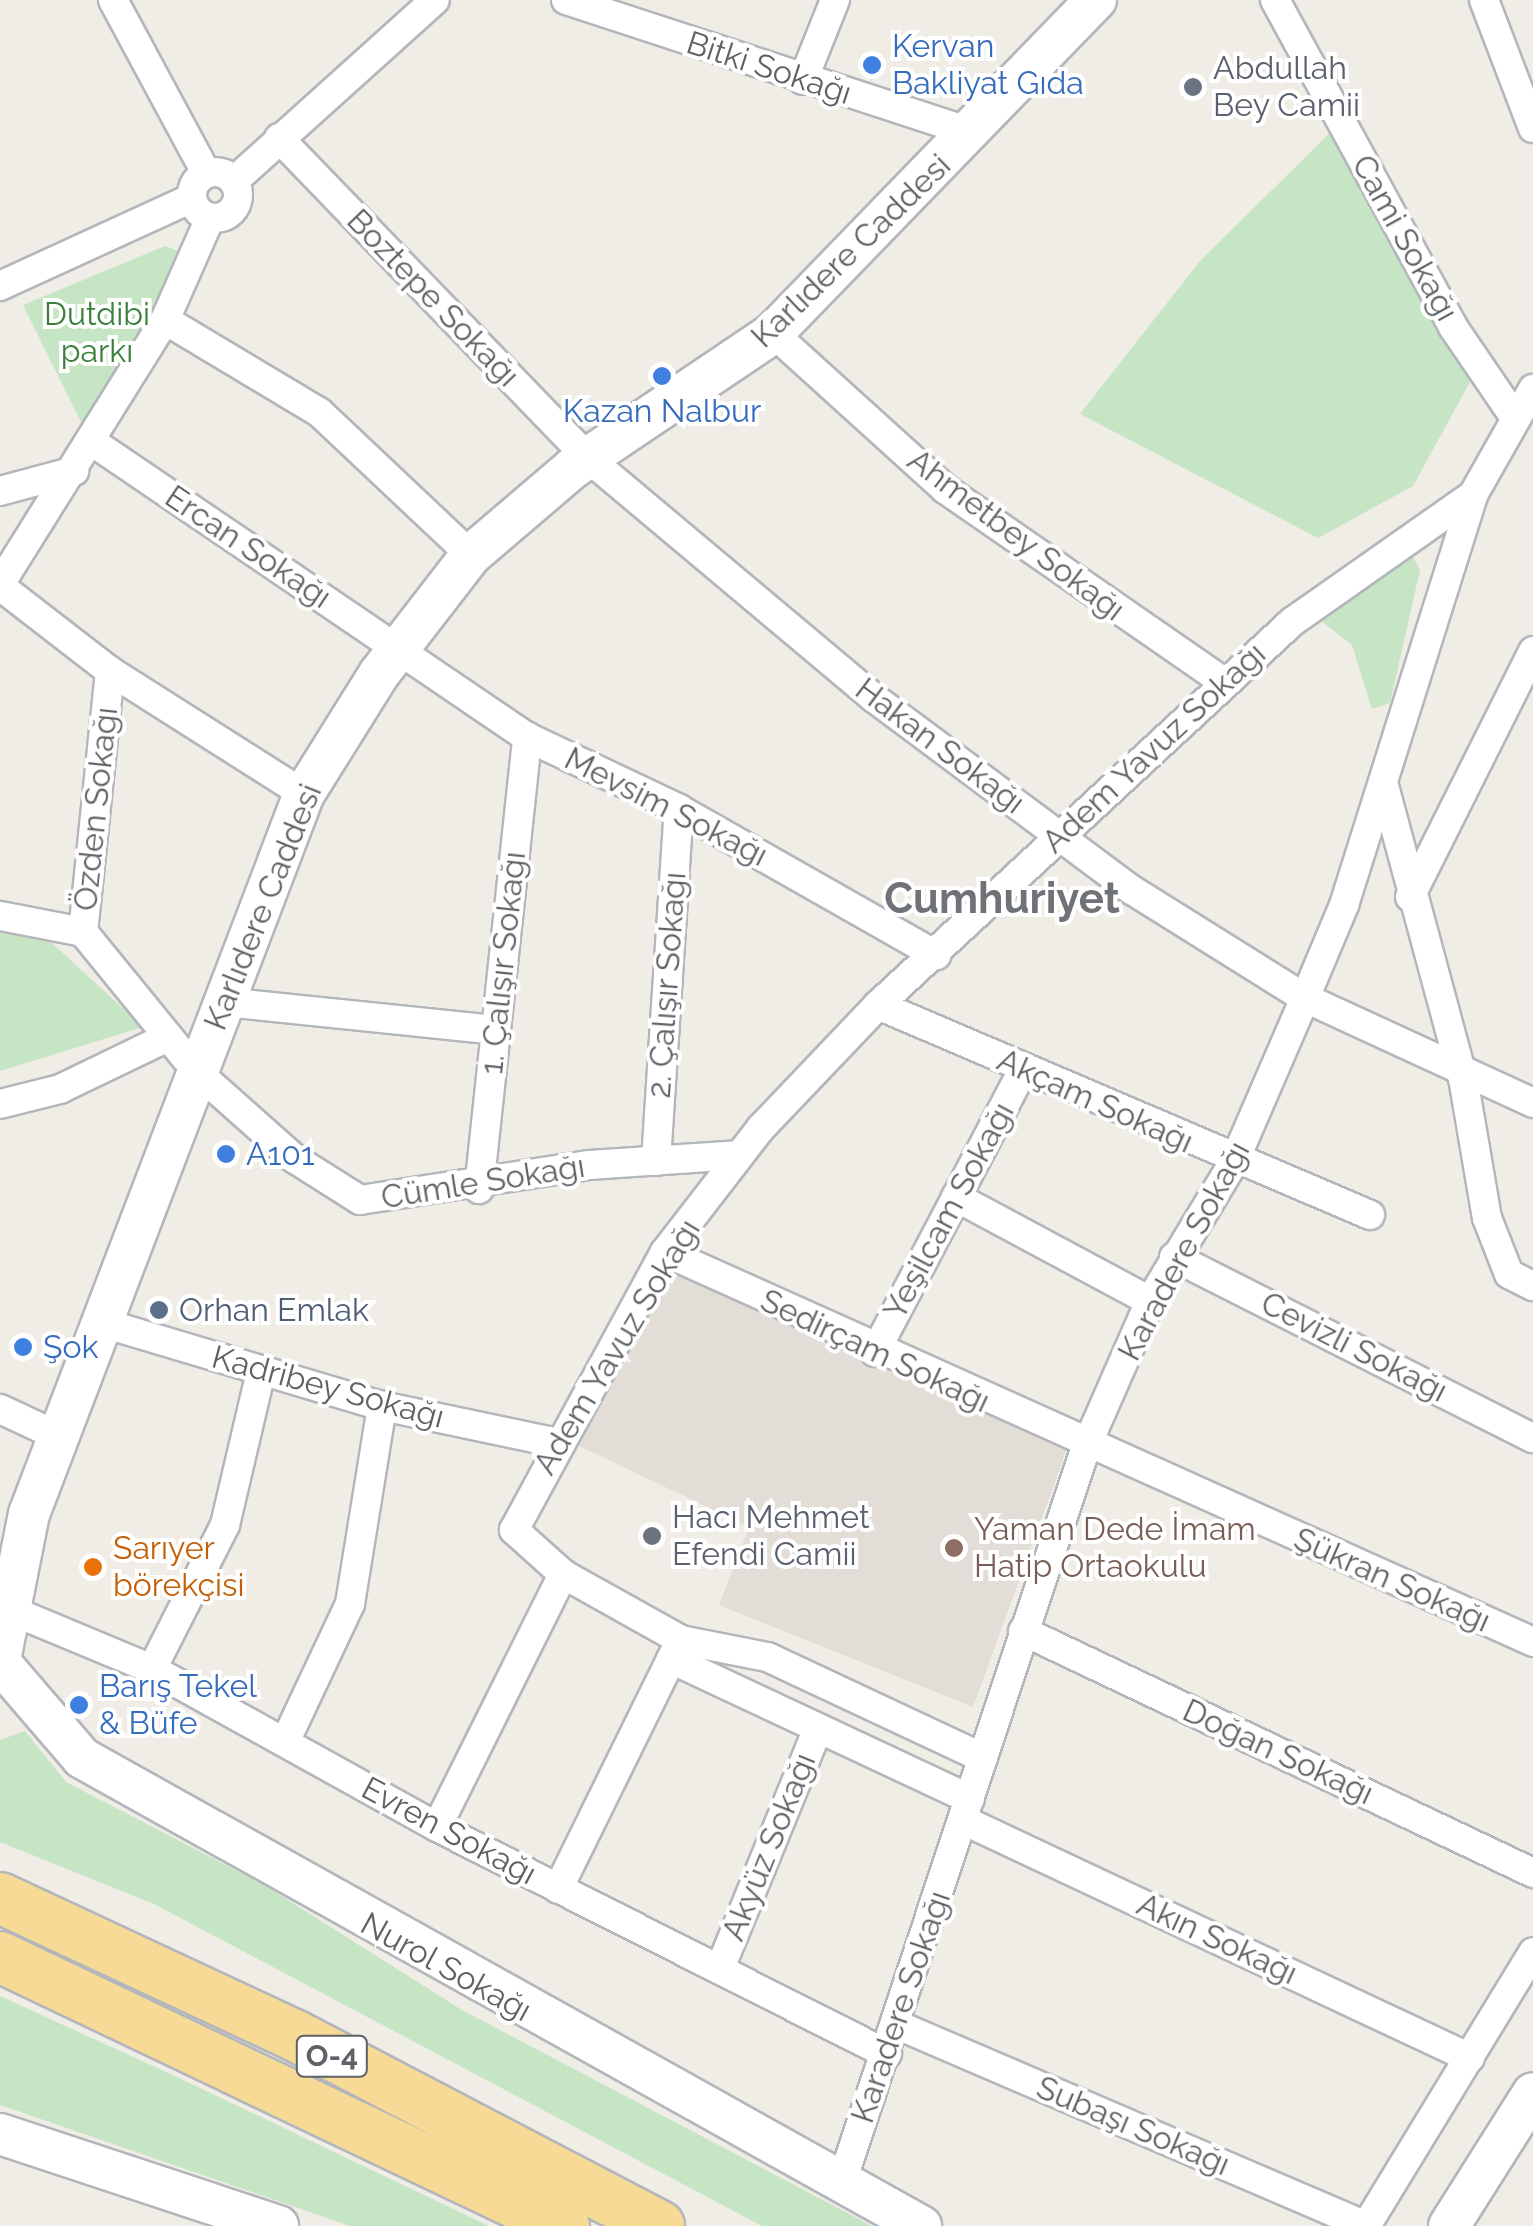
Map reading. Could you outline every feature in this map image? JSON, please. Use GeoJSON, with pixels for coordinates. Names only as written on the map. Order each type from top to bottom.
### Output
{"type":"FeatureCollection","features":[{"type":"Feature","properties":{"kind":"highway","name":"O-4"},"geometry":{"type":"LineString","coordinates":[[0,1898],[294,2036],[658,2226]]}},
{"type":"Feature","properties":{"kind":"highway","name":"O-4"},"geometry":{"type":"LineString","coordinates":[[0,1957],[564,2226]]}},
{"type":"Feature","properties":{"kind":"street"},"geometry":{"type":"LineString","coordinates":[[0,585],[94,444],[165,320],[201,208],[206,173],[113,0]]}},
{"type":"Feature","properties":{"kind":"street"},"geometry":{"type":"LineString","coordinates":[[0,286],[201,208],[232,211],[234,181],[435,0]]}},
{"type":"Feature","properties":{"kind":"street","name":"Bitki Sokağı"},"geometry":{"type":"LineString","coordinates":[[566,0],[972,134]]}},
{"type":"Feature","properties":{"kind":"street"},"geometry":{"type":"LineString","coordinates":[[803,80],[835,0]]}},
{"type":"Feature","properties":{"kind":"street","name":"Karlıdere Caddesi"},"geometry":{"type":"LineString","coordinates":[[3,1650],[29,1514],[304,794],[401,650],[471,556],[588,458],[773,333],[972,134],[1096,0]]}},
{"type":"Feature","properties":{"kind":"street","name":"Cami Sokağı"},"geometry":{"type":"LineString","coordinates":[[1275,0],[1453,327],[1515,418]]}},
{"type":"Feature","properties":{"kind":"street"},"geometry":{"type":"LineString","coordinates":[[1484,0],[1533,128]]}},
{"type":"Feature","properties":{"kind":"street","name":"Boztepe Sokağı"},"geometry":{"type":"LineString","coordinates":[[279,138],[588,458]]}},
{"type":"Feature","properties":{"kind":"street"},"geometry":{"type":"LineString","coordinates":[[206,173],[234,181]]}},
{"type":"Feature","properties":{"kind":"street"},"geometry":{"type":"LineString","coordinates":[[165,320],[319,412],[471,556]]}},
{"type":"Feature","properties":{"kind":"street","name":"Ahmetbey Sokağı"},"geometry":{"type":"LineString","coordinates":[[773,333],[945,489],[1225,683]]}},
{"type":"Feature","properties":{"kind":"street","name":"Karadere Sokağı"},"geometry":{"type":"LineString","coordinates":[[842,2180],[900,2026],[1023,1631],[1086,1447],[1150,1301],[1234,1162],[1305,998],[1384,786],[1473,495],[1533,389]]}},
{"type":"Feature","properties":{"kind":"street","name":"Ercan Sokağı"},"geometry":{"type":"LineString","coordinates":[[94,444],[401,650]]}},
{"type":"Feature","properties":{"kind":"street","name":"Hakan Sokağı"},"geometry":{"type":"LineString","coordinates":[[588,458],[729,586],[1059,834],[1305,998],[1464,1078],[1533,1103]]}},
{"type":"Feature","properties":{"kind":"street"},"geometry":{"type":"LineString","coordinates":[[0,492],[74,471]]}},
{"type":"Feature","properties":{"kind":"street","name":"Adem Yavuz Sokağı"},"geometry":{"type":"LineString","coordinates":[[966,1810],[676,1649],[562,1574],[514,1530],[556,1444],[666,1252],[738,1156],[878,1005],[936,956],[1059,834],[1292,622],[1473,495]]}},
{"type":"Feature","properties":{"kind":"street","name":"Özden Sokağı"},"geometry":{"type":"LineString","coordinates":[[0,585],[110,671],[304,794]]}},
{"type":"Feature","properties":{"kind":"street","name":"Mevsim Sokağı"},"geometry":{"type":"LineString","coordinates":[[401,650],[527,737],[678,809],[936,956]]}},
{"type":"Feature","properties":{"kind":"street"},"geometry":{"type":"LineString","coordinates":[[1410,897],[1533,651]]}},
{"type":"Feature","properties":{"kind":"street","name":"Özden Sokağı"},"geometry":{"type":"LineString","coordinates":[[110,671],[83,932],[168,1036]]}},
{"type":"Feature","properties":{"kind":"street","name":"1. Çalışır Sokağı"},"geometry":{"type":"LineString","coordinates":[[479,1189],[527,737]]}},
{"type":"Feature","properties":{"kind":"street"},"geometry":{"type":"LineString","coordinates":[[1384,786],[1410,897],[1464,1078],[1487,1218],[1509,1274],[1533,1286]]}},
{"type":"Feature","properties":{"kind":"street","name":"2. Çalışır Sokağı"},"geometry":{"type":"LineString","coordinates":[[656,1161],[678,809]]}},
{"type":"Feature","properties":{"kind":"street"},"geometry":{"type":"LineString","coordinates":[[0,916],[83,932]]}},
{"type":"Feature","properties":{"kind":"street"},"geometry":{"type":"LineString","coordinates":[[224,1002],[496,1030]]}},
{"type":"Feature","properties":{"kind":"street","name":"Akçam Sokağı"},"geometry":{"type":"LineString","coordinates":[[878,1005],[1234,1162],[1370,1215]]}},
{"type":"Feature","properties":{"kind":"street"},"geometry":{"type":"LineString","coordinates":[[0,1104],[60,1089],[168,1036]]}},
{"type":"Feature","properties":{"kind":"street","name":"Cümle Sokağı"},"geometry":{"type":"LineString","coordinates":[[168,1036],[197,1072],[295,1159],[360,1200],[479,1189],[656,1161],[738,1156]]}},
{"type":"Feature","properties":{"kind":"street","name":"Yeşilcam Sokağı"},"geometry":{"type":"LineString","coordinates":[[874,1352],[1023,1070]]}},
{"type":"Feature","properties":{"kind":"street"},"geometry":{"type":"LineString","coordinates":[[956,1197],[1150,1301]]}},
{"type":"Feature","properties":{"kind":"street","name":"Sedirçam Sokağı"},"geometry":{"type":"LineString","coordinates":[[666,1252],[874,1352],[1086,1447]]}},
{"type":"Feature","properties":{"kind":"street","name":"Cevizli Sokağı"},"geometry":{"type":"LineString","coordinates":[[1174,1257],[1533,1438]]}},
{"type":"Feature","properties":{"kind":"street","name":"Kadribey Sokağı"},"geometry":{"type":"LineString","coordinates":[[102,1323],[382,1406],[556,1444]]}},
{"type":"Feature","properties":{"kind":"street"},"geometry":{"type":"LineString","coordinates":[[152,1669],[225,1525],[262,1372]]}},
{"type":"Feature","properties":{"kind":"street"},"geometry":{"type":"LineString","coordinates":[[286,1742],[350,1604],[382,1406]]}},
{"type":"Feature","properties":{"kind":"street"},"geometry":{"type":"LineString","coordinates":[[0,1409],[58,1436]]}},
{"type":"Feature","properties":{"kind":"street","name":"Şükran Sokağı"},"geometry":{"type":"LineString","coordinates":[[1086,1447],[1533,1642]]}},
{"type":"Feature","properties":{"kind":"street","name":"Karlıdere Caddesi"},"geometry":{"type":"LineString","coordinates":[[0,1541],[29,1514]]}},
{"type":"Feature","properties":{"kind":"street"},"geometry":{"type":"LineString","coordinates":[[437,1827],[562,1574]]}},
{"type":"Feature","properties":{"kind":"street","name":"Doğan Sokağı"},"geometry":{"type":"LineString","coordinates":[[1023,1631],[1533,1874]]}},
{"type":"Feature","properties":{"kind":"street"},"geometry":{"type":"LineString","coordinates":[[558,1888],[676,1649]]}},
{"type":"Feature","properties":{"kind":"street","name":"Adem Yavuz Sokağı"},"geometry":{"type":"LineString","coordinates":[[676,1649],[767,1657],[983,1758]]}},
{"type":"Feature","properties":{"kind":"street","name":"Evren Sokağı"},"geometry":{"type":"LineString","coordinates":[[3,1650],[152,1669],[437,1827],[720,1966],[887,2054]]}},
{"type":"Feature","properties":{"kind":"street","name":"Nurol Sokağı"},"geometry":{"type":"LineString","coordinates":[[3,1650],[82,1758],[921,2226]]}},
{"type":"Feature","properties":{"kind":"street","name":"Akyüz Sokağı"},"geometry":{"type":"LineString","coordinates":[[720,1966],[818,1728]]}},
{"type":"Feature","properties":{"kind":"street","name":"Akın Sokağı"},"geometry":{"type":"LineString","coordinates":[[966,1810],[1470,2058]]}},
{"type":"Feature","properties":{"kind":"street"},"geometry":{"type":"LineString","coordinates":[[1366,2226],[1533,1952]]}},
{"type":"Feature","properties":{"kind":"street","name":"Subaşı Sokağı"},"geometry":{"type":"LineString","coordinates":[[900,2026],[1366,2226]]}},
{"type":"Feature","properties":{"kind":"street"},"geometry":{"type":"LineString","coordinates":[[1449,2226],[1533,2093]]}},
{"type":"Feature","properties":{"kind":"street"},"geometry":{"type":"LineString","coordinates":[[0,2134],[278,2226]]}},
{"type":"Feature","properties":{"kind":"shaded area"},"geometry":{"type":"Polygon","coordinates":[[[674,1271],[1067,1449],[973,1707],[719,1605],[749,1527],[571,1442],[674,1271]]]}},
{"type":"Feature","properties":{"kind":"green space"},"geometry":{"type":"Polygon","coordinates":[[[1338,125],[1470,382],[1413,486],[1318,538],[1080,414],[1200,261],[1338,125]]]}},
{"type":"Feature","properties":{"kind":"green space","name":"Dutdibi parkı"},"geometry":{"type":"Polygon","coordinates":[[[165,246],[191,256],[87,434],[23,305],[165,246]]]}},
{"type":"Feature","properties":{"kind":"green space"},"geometry":{"type":"Polygon","coordinates":[[[1411,553],[1420,570],[1390,703],[1372,709],[1352,645],[1320,620],[1411,553]]]}},
{"type":"Feature","properties":{"kind":"green space"},"geometry":{"type":"Polygon","coordinates":[[[0,932],[52,943],[143,1027],[0,1071],[0,932]]]}},
{"type":"Feature","properties":{"kind":"green space"},"geometry":{"type":"Polygon","coordinates":[[[25,1731],[66,1782],[264,1885],[462,2010],[872,2226],[762,2226],[154,1904],[0,1842],[0,1740],[25,1731]]]}},
{"type":"Feature","properties":{"kind":"green space"},"geometry":{"type":"Polygon","coordinates":[[[0,1996],[489,2226],[350,2226],[0,2105],[0,1996]]]}},
{"type":"Feature","properties":{"kind":"place","name":"Kervan Bakliyat Gıda"},"geometry":{"type":"Point","coordinates":[872,65]}},
{"type":"Feature","properties":{"kind":"place","name":"Abdullah Bey Camii"},"geometry":{"type":"Point","coordinates":[1193,87]}},
{"type":"Feature","properties":{"kind":"place","name":"Kazan Nalbur"},"geometry":{"type":"Point","coordinates":[662,376]}},
{"type":"Feature","properties":{"kind":"place","name":"A101"},"geometry":{"type":"Point","coordinates":[226,1154]}},
{"type":"Feature","properties":{"kind":"place","name":"Orhan Emlak"},"geometry":{"type":"Point","coordinates":[159,1310]}},
{"type":"Feature","properties":{"kind":"place","name":"Şok"},"geometry":{"type":"Point","coordinates":[23,1347]}},
{"type":"Feature","properties":{"kind":"place","name":"Hacı Mehmet Efendi Camii"},"geometry":{"type":"Point","coordinates":[652,1536]}},
{"type":"Feature","properties":{"kind":"place","name":"Yaman Dede İmam Hatip Ortaokulu"},"geometry":{"type":"Point","coordinates":[954,1548]}},
{"type":"Feature","properties":{"kind":"place","name":"Sarıyer börekçisi"},"geometry":{"type":"Point","coordinates":[93,1567]}},
{"type":"Feature","properties":{"kind":"place","name":"Barış Tekel & Büfe"},"geometry":{"type":"Point","coordinates":[79,1705]}},
{"type":"Feature","properties":{"kind":"district","name":"Cumhuriyet"},"geometry":{"type":"Point","coordinates":[1002,899]}}]}
